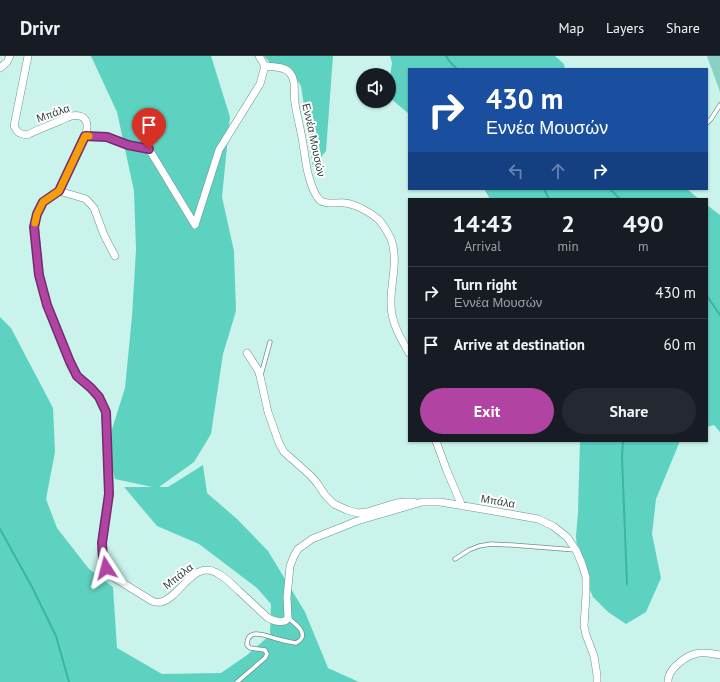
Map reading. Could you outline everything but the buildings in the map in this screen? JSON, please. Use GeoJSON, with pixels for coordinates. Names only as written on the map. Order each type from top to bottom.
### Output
{"type":"FeatureCollection","features":[{"type":"Feature","properties":{"kind":"street"},"geometry":{"type":"LineString","coordinates":[[0,68],[7,62],[10,56]]}},
{"type":"Feature","properties":{"kind":"street","name":"Μπάλα"},"geometry":{"type":"LineString","coordinates":[[28,56],[14,126],[17,132],[27,135],[71,116],[80,116],[88,123],[85,136],[59,191],[43,202],[37,214],[34,227],[39,275],[47,305],[77,376],[99,397],[106,412],[109,494],[102,543],[103,559],[110,575],[152,601],[159,603],[165,601],[191,577],[200,571],[209,570],[217,572],[268,618],[275,622],[285,622],[288,618],[287,597],[290,566],[298,549],[312,539],[357,520],[422,502],[440,502],[538,519],[553,526],[567,537],[576,550],[582,564],[586,578],[584,626],[594,656],[597,682]]}},
{"type":"Feature","properties":{"kind":"street"},"geometry":{"type":"LineString","coordinates":[[85,136],[107,137],[128,145],[149,149],[195,225],[219,150],[260,84],[265,66],[259,56]]}},
{"type":"Feature","properties":{"kind":"street","name":"Εννέα Μουσών"},"geometry":{"type":"LineString","coordinates":[[265,66],[280,67],[287,70],[291,74],[294,82],[294,101],[298,115],[309,177],[316,196],[321,201],[346,203],[356,206],[379,220],[387,230],[392,241],[394,257],[391,306],[392,315],[408,350]]}},
{"type":"Feature","properties":{"kind":"street"},"geometry":{"type":"LineString","coordinates":[[59,191],[86,199],[94,208],[104,235],[115,256]]}},
{"type":"Feature","properties":{"kind":"street"},"geometry":{"type":"LineString","coordinates":[[247,353],[258,370],[268,412],[284,452],[310,475],[334,504],[347,510],[367,512],[396,503],[422,502]]}},
{"type":"Feature","properties":{"kind":"street"},"geometry":{"type":"LineString","coordinates":[[436,442],[462,506]]}},
{"type":"Feature","properties":{"kind":"street"},"geometry":{"type":"LineString","coordinates":[[668,682],[669,675],[674,668],[686,658],[695,654],[705,653],[720,655]]}},
{"type":"Feature","properties":{"kind":"lane"},"geometry":{"type":"LineString","coordinates":[[708,122],[720,105]]}},
{"type":"Feature","properties":{"kind":"lane"},"geometry":{"type":"LineString","coordinates":[[260,376],[270,342]]}},
{"type":"Feature","properties":{"kind":"lane"},"geometry":{"type":"LineString","coordinates":[[455,560],[469,550],[479,546],[491,544],[576,550]]}},
{"type":"Feature","properties":{"kind":"lane"},"geometry":{"type":"LineString","coordinates":[[237,682],[265,658],[267,654],[265,650],[250,648],[247,645],[249,637],[253,634],[260,634],[296,643],[302,639],[303,635],[301,630],[288,618]]}},
{"type":"Feature","properties":{"kind":"green space"},"geometry":{"type":"Polygon","coordinates":[[[91,56],[211,56],[230,117],[222,197],[234,251],[236,311],[223,354],[211,434],[194,462],[159,487],[168,487],[203,465],[207,493],[237,519],[268,551],[305,612],[328,668],[359,682],[0,682],[0,317],[11,328],[53,408],[55,452],[46,499],[57,528],[89,569],[113,587],[117,648],[162,674],[221,673],[247,655],[270,635],[271,604],[257,588],[199,544],[157,526],[124,487],[152,487],[115,479],[107,445],[125,388],[132,316],[136,250],[134,191],[117,112],[91,56]]]}},
{"type":"Feature","properties":{"kind":"green space"},"geometry":{"type":"Polygon","coordinates":[[[264,56],[333,56],[326,151],[313,167],[301,86],[288,66],[271,64],[264,56]]]}},
{"type":"Feature","properties":{"kind":"green space"},"geometry":{"type":"Polygon","coordinates":[[[390,56],[555,56],[564,64],[565,68],[408,68],[408,113],[396,103],[396,68],[391,68],[392,63],[390,56]]]}},
{"type":"Feature","properties":{"kind":"green space"},"geometry":{"type":"Polygon","coordinates":[[[707,56],[720,56],[720,92],[707,56]]]}},
{"type":"Feature","properties":{"kind":"green space"},"geometry":{"type":"Polygon","coordinates":[[[485,190],[688,190],[698,198],[489,198],[485,190]]]}},
{"type":"Feature","properties":{"kind":"green space"},"geometry":{"type":"Polygon","coordinates":[[[708,206],[720,215],[720,432],[714,425],[708,427],[708,206]]]}},
{"type":"Feature","properties":{"kind":"green space"},"geometry":{"type":"Polygon","coordinates":[[[580,442],[680,442],[656,499],[652,534],[661,578],[646,612],[626,624],[608,612],[593,597],[578,562],[576,536],[580,442]]]}},
{"type":"Feature","properties":{"kind":"waterway"},"geometry":{"type":"LineString","coordinates":[[446,56],[456,68]]}},
{"type":"Feature","properties":{"kind":"waterway"},"geometry":{"type":"LineString","coordinates":[[544,190],[548,198]]}},
{"type":"Feature","properties":{"kind":"waterway"},"geometry":{"type":"LineString","coordinates":[[611,190],[619,198]]}},
{"type":"Feature","properties":{"kind":"waterway"},"geometry":{"type":"LineString","coordinates":[[708,297],[720,315]]}},
{"type":"Feature","properties":{"kind":"waterway"},"geometry":{"type":"LineString","coordinates":[[623,442],[622,457],[627,584]]}},
{"type":"Feature","properties":{"kind":"waterway"},"geometry":{"type":"LineString","coordinates":[[0,529],[32,587],[56,636],[69,682]]}},
{"type":"Feature","properties":{"kind":"slow traffic"},"geometry":{"type":"LineString","coordinates":[[35,223],[37,214],[43,202],[59,191],[85,136],[89,136]]}},
{"type":"Feature","properties":{"kind":"route"},"geometry":{"type":"LineString","coordinates":[[106,568],[103,559],[102,543],[109,494],[106,412],[99,397],[77,376],[47,305],[39,275],[34,227],[37,214],[43,202],[59,191],[85,136],[107,137],[128,145],[149,149]]}}]}
